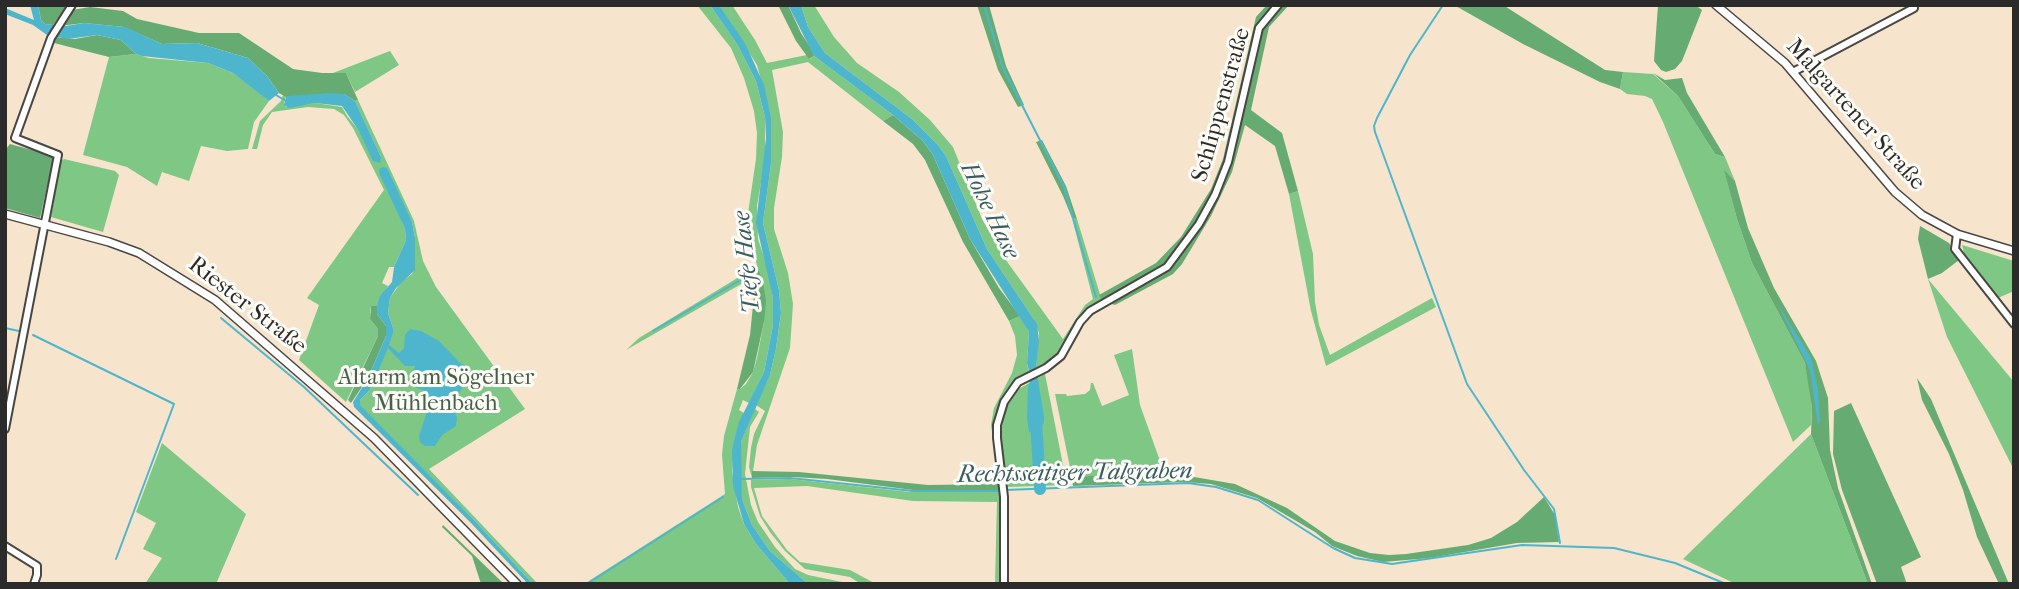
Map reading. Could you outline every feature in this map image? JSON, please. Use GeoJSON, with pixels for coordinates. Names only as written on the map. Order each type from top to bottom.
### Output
{"type":"FeatureCollection","features":[{"type":"Feature","properties":{"kind":"street"},"geometry":{"type":"LineString","coordinates":[[5,429],[58,155],[15,138],[51,38],[72,5]]}},
{"type":"Feature","properties":{"kind":"street","name":"Schlippenstraße"},"geometry":{"type":"LineString","coordinates":[[1004,584],[1004,497],[997,438],[1000,412],[1013,387],[1061,356],[1080,322],[1090,311],[1167,267],[1203,218],[1228,162],[1259,29],[1278,5]]}},
{"type":"Feature","properties":{"kind":"street","name":"Malgartener Straße"},"geometry":{"type":"LineString","coordinates":[[1716,5],[1793,72],[1895,192],[1922,215],[1956,234],[2014,251]]}},
{"type":"Feature","properties":{"kind":"street"},"geometry":{"type":"LineString","coordinates":[[1793,72],[1914,8]]}},
{"type":"Feature","properties":{"kind":"street","name":"Riester Straße"},"geometry":{"type":"LineString","coordinates":[[5,214],[44,223],[139,253],[215,300],[373,438],[517,584]]}},
{"type":"Feature","properties":{"kind":"street"},"geometry":{"type":"LineString","coordinates":[[1956,234],[1955,249],[2014,324]]}},
{"type":"Feature","properties":{"kind":"street"},"geometry":{"type":"LineString","coordinates":[[5,546],[37,566],[34,584]]}},
{"type":"Feature","properties":{"kind":"green space"},"geometry":{"type":"Polygon","coordinates":[[[38,5],[67,5],[53,25],[45,24],[41,20],[38,5]]]}},
{"type":"Feature","properties":{"kind":"green space"},"geometry":{"type":"Polygon","coordinates":[[[697,5],[710,5],[737,44],[756,81],[765,117],[765,158],[757,206],[758,239],[769,272],[773,325],[764,372],[749,403],[743,400],[739,410],[744,413],[735,436],[732,471],[744,524],[756,544],[790,584],[584,584],[725,494],[722,455],[724,436],[737,389],[746,384],[757,358],[764,322],[757,268],[757,275],[626,350],[639,338],[757,266],[747,220],[756,159],[754,111],[731,48],[697,5]]]}},
{"type":"Feature","properties":{"kind":"green space"},"geometry":{"type":"Polygon","coordinates":[[[719,5],[732,5],[767,63],[807,55],[810,59],[814,56],[893,115],[883,121],[808,62],[772,70],[783,132],[774,229],[788,273],[793,304],[790,348],[757,445],[752,478],[749,467],[751,448],[754,434],[765,411],[756,405],[770,375],[781,313],[779,290],[763,223],[771,164],[771,117],[757,65],[719,5]]]}},
{"type":"Feature","properties":{"kind":"green space"},"geometry":{"type":"Polygon","coordinates":[[[778,5],[788,5],[814,56],[809,59],[796,41],[778,5]]]}},
{"type":"Feature","properties":{"kind":"green space"},"geometry":{"type":"Polygon","coordinates":[[[801,5],[814,5],[834,37],[857,63],[899,92],[930,120],[953,147],[982,219],[1008,263],[1063,339],[1085,305],[1093,299],[1072,218],[1077,219],[1102,301],[1080,318],[1055,357],[1047,364],[1036,369],[1039,333],[1033,318],[987,249],[946,156],[912,119],[825,53],[808,27],[801,5]]]}},
{"type":"Feature","properties":{"kind":"green space"},"geometry":{"type":"Polygon","coordinates":[[[977,5],[989,5],[1006,66],[1024,105],[1018,107],[998,70],[977,5]]]}},
{"type":"Feature","properties":{"kind":"green space"},"geometry":{"type":"Polygon","coordinates":[[[1267,5],[1289,5],[1269,27],[1251,110],[1282,133],[1298,191],[1289,194],[1275,146],[1245,125],[1232,172],[1211,216],[1182,264],[1173,274],[1115,305],[1102,301],[1099,295],[1156,263],[1181,237],[1211,189],[1223,159],[1256,17],[1267,5]]]}},
{"type":"Feature","properties":{"kind":"green space"},"geometry":{"type":"Polygon","coordinates":[[[1454,5],[1503,5],[1605,70],[1623,72],[1620,89],[1523,44],[1454,5]]]}},
{"type":"Feature","properties":{"kind":"green space"},"geometry":{"type":"Polygon","coordinates":[[[1658,5],[1695,5],[1702,10],[1682,61],[1675,69],[1666,72],[1654,61],[1658,5]]]}},
{"type":"Feature","properties":{"kind":"green space"},"geometry":{"type":"Polygon","coordinates":[[[90,7],[123,11],[137,19],[199,33],[239,33],[293,69],[346,73],[358,100],[355,101],[344,94],[286,97],[279,93],[267,76],[248,58],[197,43],[162,44],[124,27],[84,23],[60,26],[72,10],[90,7]]]}},
{"type":"Feature","properties":{"kind":"green space"},"geometry":{"type":"Polygon","coordinates":[[[97,35],[121,40],[136,54],[109,57],[54,43],[47,57],[54,37],[75,39],[97,35]]]}},
{"type":"Feature","properties":{"kind":"green space"},"geometry":{"type":"Polygon","coordinates":[[[390,51],[399,65],[355,92],[346,73],[333,73],[390,51]]]}},
{"type":"Feature","properties":{"kind":"green space"},"geometry":{"type":"Polygon","coordinates":[[[136,54],[149,58],[208,63],[233,73],[260,93],[269,101],[254,122],[248,149],[227,151],[201,146],[189,181],[162,172],[157,186],[127,167],[83,155],[109,57],[136,54]]]}},
{"type":"Feature","properties":{"kind":"green space"},"geometry":{"type":"Polygon","coordinates":[[[1623,72],[1653,74],[1678,96],[1715,154],[1725,157],[1735,181],[1725,172],[1752,263],[1805,363],[1812,408],[1811,425],[1793,442],[1663,122],[1652,99],[1627,94],[1620,89],[1623,72]]]}},
{"type":"Feature","properties":{"kind":"green space"},"geometry":{"type":"Polygon","coordinates":[[[1653,73],[1665,80],[1682,78],[1687,93],[1725,157],[1715,154],[1678,96],[1653,73]]]}},
{"type":"Feature","properties":{"kind":"green space","name":"Altarm am Sögelner Mühlenbach"},"geometry":{"type":"Polygon","coordinates":[[[283,95],[286,97],[286,107],[315,103],[342,107],[381,157],[355,101],[358,100],[414,221],[423,261],[436,287],[525,409],[429,469],[538,584],[533,584],[474,520],[359,405],[360,400],[370,390],[394,331],[388,313],[390,298],[401,282],[412,274],[415,265],[412,222],[379,169],[405,229],[406,240],[394,267],[389,267],[382,283],[388,286],[377,306],[371,306],[370,319],[378,329],[378,336],[346,402],[299,360],[319,305],[307,298],[384,190],[353,128],[344,115],[334,109],[308,107],[272,112],[263,125],[257,149],[252,149],[260,121],[281,101],[283,95]]]}},
{"type":"Feature","properties":{"kind":"green space"},"geometry":{"type":"Polygon","coordinates":[[[893,115],[923,141],[933,155],[970,239],[999,288],[1020,316],[1009,321],[963,242],[925,160],[913,144],[883,121],[893,115]]]}},
{"type":"Feature","properties":{"kind":"green space"},"geometry":{"type":"Polygon","coordinates":[[[1042,140],[1066,186],[1077,219],[1072,218],[1036,142],[1042,140]]]}},
{"type":"Feature","properties":{"kind":"green space"},"geometry":{"type":"Polygon","coordinates":[[[10,144],[54,156],[40,218],[5,208],[5,150],[10,144]]]}},
{"type":"Feature","properties":{"kind":"green space"},"geometry":{"type":"Polygon","coordinates":[[[64,159],[115,171],[119,175],[103,232],[51,217],[61,161],[64,159]]]}},
{"type":"Feature","properties":{"kind":"green space"},"geometry":{"type":"Polygon","coordinates":[[[1724,170],[1735,181],[1748,228],[1774,288],[1816,361],[1828,398],[1830,450],[1838,488],[1872,584],[1868,584],[1811,434],[1812,408],[1805,363],[1752,263],[1724,170]]]}},
{"type":"Feature","properties":{"kind":"green space"},"geometry":{"type":"Polygon","coordinates":[[[1298,191],[1313,254],[1319,325],[1330,355],[1432,298],[1436,307],[1326,366],[1311,311],[1289,194],[1298,191]]]}},
{"type":"Feature","properties":{"kind":"green space"},"geometry":{"type":"Polygon","coordinates":[[[1920,226],[1949,243],[1959,260],[1942,273],[1928,279],[1918,239],[1920,226]]]}},
{"type":"Feature","properties":{"kind":"green space"},"geometry":{"type":"Polygon","coordinates":[[[1962,245],[2014,261],[2014,291],[1998,298],[1964,253],[1962,245]]]}},
{"type":"Feature","properties":{"kind":"green space"},"geometry":{"type":"Polygon","coordinates":[[[757,266],[766,301],[764,322],[753,372],[740,389],[737,389],[750,335],[757,266]]]}},
{"type":"Feature","properties":{"kind":"green space"},"geometry":{"type":"Polygon","coordinates":[[[1928,279],[2014,382],[2014,470],[1947,337],[1928,279]]]}},
{"type":"Feature","properties":{"kind":"green space"},"geometry":{"type":"Polygon","coordinates":[[[371,306],[377,306],[377,314],[386,326],[386,336],[368,378],[351,403],[348,400],[378,336],[378,329],[370,319],[371,306]]]}},
{"type":"Feature","properties":{"kind":"green space"},"geometry":{"type":"Polygon","coordinates":[[[1020,316],[1029,332],[1029,372],[1015,380],[997,412],[995,422],[1000,489],[991,425],[994,408],[1012,373],[1017,355],[1015,336],[1009,321],[1020,316]]]}},
{"type":"Feature","properties":{"kind":"green space"},"geometry":{"type":"Polygon","coordinates":[[[1132,349],[1140,405],[1164,472],[1072,477],[1055,394],[1085,394],[1093,383],[1102,406],[1129,395],[1114,355],[1132,349]]]}},
{"type":"Feature","properties":{"kind":"green space"},"geometry":{"type":"Polygon","coordinates":[[[1045,374],[1067,485],[1007,487],[1001,436],[1008,401],[1015,391],[1045,374]]]}},
{"type":"Feature","properties":{"kind":"green space"},"geometry":{"type":"Polygon","coordinates":[[[1917,378],[1931,399],[2009,584],[1999,584],[1977,537],[1963,490],[1949,454],[1922,400],[1917,378]]]}},
{"type":"Feature","properties":{"kind":"green space"},"geometry":{"type":"Polygon","coordinates":[[[1851,403],[1921,557],[1901,567],[1907,584],[1877,584],[1842,490],[1833,454],[1834,411],[1851,403]]]}},
{"type":"Feature","properties":{"kind":"green space"},"geometry":{"type":"Polygon","coordinates":[[[755,409],[759,412],[750,427],[745,474],[751,505],[758,522],[775,547],[795,569],[808,575],[852,584],[806,582],[770,551],[752,525],[742,499],[740,460],[741,442],[755,409]]]}},
{"type":"Feature","properties":{"kind":"green space"},"geometry":{"type":"Polygon","coordinates":[[[1811,434],[1868,584],[1736,584],[1683,559],[1811,434]]]}},
{"type":"Feature","properties":{"kind":"green space"},"geometry":{"type":"Polygon","coordinates":[[[162,443],[246,514],[216,584],[145,584],[162,558],[143,549],[156,523],[136,512],[162,443]]]}},
{"type":"Feature","properties":{"kind":"green space"},"geometry":{"type":"Polygon","coordinates":[[[752,471],[799,472],[928,485],[999,484],[1000,490],[913,490],[827,479],[752,478],[752,471]]]}},
{"type":"Feature","properties":{"kind":"green space"},"geometry":{"type":"Polygon","coordinates":[[[1165,472],[1235,484],[1287,508],[1335,541],[1370,553],[1406,554],[1468,545],[1491,538],[1517,522],[1544,497],[1555,515],[1559,542],[1517,543],[1430,558],[1383,562],[1332,546],[1315,532],[1257,498],[1211,484],[1184,482],[1073,486],[1072,477],[1165,472]]]}},
{"type":"Feature","properties":{"kind":"green space"},"geometry":{"type":"Polygon","coordinates":[[[790,479],[910,492],[1001,492],[1001,584],[995,584],[997,502],[913,501],[807,486],[754,488],[762,516],[787,550],[800,562],[850,570],[876,584],[861,584],[850,577],[805,569],[785,551],[770,532],[760,516],[751,487],[751,480],[790,479]]]}},
{"type":"Feature","properties":{"kind":"green space"},"geometry":{"type":"Polygon","coordinates":[[[443,525],[502,584],[481,584],[472,556],[443,525]]]}},
{"type":"Feature","properties":{"kind":"water"},"geometry":{"type":"Polygon","coordinates":[[[30,5],[38,5],[41,20],[45,24],[66,26],[84,23],[125,27],[162,44],[197,43],[248,58],[267,76],[279,93],[269,101],[233,73],[208,63],[142,56],[121,40],[97,35],[68,39],[47,35],[33,25],[5,14],[5,8],[34,20],[30,5]]]}},
{"type":"Feature","properties":{"kind":"water"},"geometry":{"type":"Polygon","coordinates":[[[710,5],[719,5],[746,45],[764,85],[771,117],[771,164],[763,223],[779,290],[781,313],[770,375],[741,442],[742,499],[752,525],[770,551],[806,582],[822,584],[790,584],[756,544],[744,524],[733,486],[732,451],[735,436],[739,422],[764,372],[773,325],[773,298],[756,223],[766,138],[765,117],[756,81],[737,44],[710,5]]]}},
{"type":"Feature","properties":{"kind":"water"},"geometry":{"type":"Polygon","coordinates":[[[788,5],[801,5],[808,27],[825,53],[912,119],[946,156],[987,249],[1037,324],[1039,341],[1036,369],[1044,416],[1038,434],[1029,432],[1027,418],[1028,387],[1031,379],[1027,363],[1029,332],[970,239],[933,155],[923,141],[893,115],[814,56],[788,5]]]}},
{"type":"Feature","properties":{"kind":"water"},"geometry":{"type":"Polygon","coordinates":[[[344,94],[355,101],[381,157],[380,163],[373,161],[359,131],[342,106],[315,103],[289,108],[284,105],[286,97],[289,96],[344,94]]]}},
{"type":"Feature","properties":{"kind":"water"},"geometry":{"type":"Polygon","coordinates":[[[387,168],[412,222],[415,238],[415,270],[396,288],[390,298],[388,313],[394,331],[389,345],[399,353],[404,348],[405,335],[410,329],[421,331],[439,341],[460,363],[470,368],[470,375],[453,403],[456,426],[442,435],[435,446],[425,446],[420,442],[419,436],[429,406],[428,392],[414,387],[412,378],[415,366],[405,366],[388,348],[370,390],[360,400],[360,405],[533,584],[528,584],[471,523],[354,407],[353,402],[368,378],[386,336],[386,326],[377,314],[377,306],[380,296],[392,282],[394,267],[406,240],[405,229],[380,175],[379,169],[387,168]]]}},
{"type":"Feature","properties":{"kind":"water"},"geometry":{"type":"Polygon","coordinates":[[[1777,303],[1811,358],[1818,391],[1818,425],[1810,370],[1777,303]]]}},
{"type":"Feature","properties":{"kind":"waterway"},"geometry":{"type":"LineString","coordinates":[[984,5],[1003,68],[1064,187],[1096,297]]}},
{"type":"Feature","properties":{"kind":"waterway"},"geometry":{"type":"LineString","coordinates":[[1443,5],[1410,55],[1377,118],[1375,132],[1467,384],[1524,470],[1554,509],[1560,543]]}},
{"type":"Feature","properties":{"kind":"waterway"},"geometry":{"type":"LineString","coordinates":[[276,95],[286,101]]}},
{"type":"Feature","properties":{"kind":"waterway","name":"Tiefe Hase"},"geometry":{"type":"LineString","coordinates":[[653,331],[754,272]]}},
{"type":"Feature","properties":{"kind":"waterway"},"geometry":{"type":"LineString","coordinates":[[221,318],[304,387],[418,495]]}},
{"type":"Feature","properties":{"kind":"waterway"},"geometry":{"type":"LineString","coordinates":[[5,328],[19,331]]}},
{"type":"Feature","properties":{"kind":"waterway"},"geometry":{"type":"LineString","coordinates":[[33,335],[174,404],[116,559]]}},
{"type":"Feature","properties":{"kind":"waterway","name":"Hohe Hase"},"geometry":{"type":"LineString","coordinates":[[1036,419],[1040,489]]}},
{"type":"Feature","properties":{"kind":"waterway","name":"Rechtsseitiger Talgraben"},"geometry":{"type":"LineString","coordinates":[[740,479],[790,478],[913,491],[999,491]]}},
{"type":"Feature","properties":{"kind":"waterway","name":"Rechtsseitiger Talgraben"},"geometry":{"type":"LineString","coordinates":[[1005,490],[1188,483],[1216,487],[1258,500],[1333,548],[1355,558],[1392,564],[1522,545],[1614,548],[1675,563],[1726,584]]}},
{"type":"Feature","properties":{"kind":"waterway"},"geometry":{"type":"LineString","coordinates":[[587,584],[723,497]]}}]}
